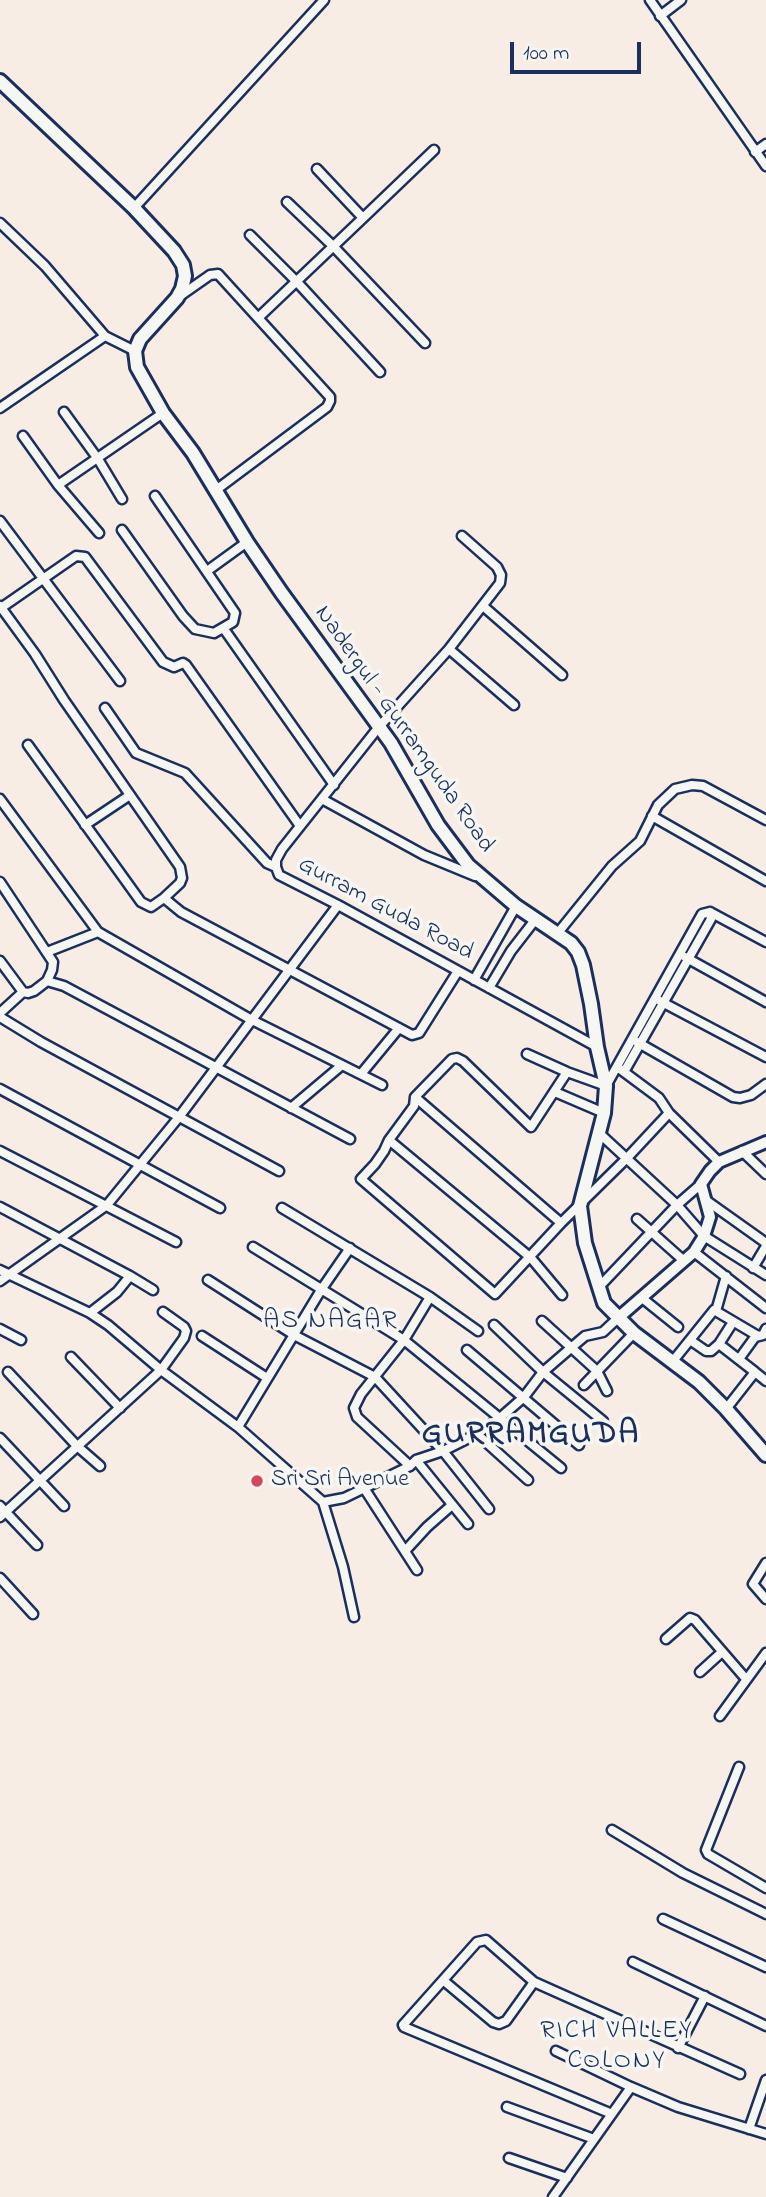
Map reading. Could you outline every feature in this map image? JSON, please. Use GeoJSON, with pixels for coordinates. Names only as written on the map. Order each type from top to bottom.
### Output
{"type":"FeatureCollection","features":[{"type":"Feature","properties":{"kind":"main road"},"geometry":{"type":"LineString","coordinates":[[0,81],[134,208],[174,251],[183,265],[185,276],[177,298],[147,329],[135,351]]}},
{"type":"Feature","properties":{"kind":"main road","name":"Nadergul - Gurramguda Road"},"geometry":{"type":"LineString","coordinates":[[135,351],[137,367],[163,413],[193,453],[247,542],[403,763],[438,825],[468,865],[516,906],[571,943],[578,952],[592,1004],[597,1047],[606,1086],[604,1114],[580,1206],[585,1243],[604,1303],[634,1333],[699,1382],[766,1455]]}},
{"type":"Feature","properties":{"kind":"street"},"geometry":{"type":"LineString","coordinates":[[134,208],[324,0]]}},
{"type":"Feature","properties":{"kind":"street"},"geometry":{"type":"LineString","coordinates":[[650,0],[766,166]]}},
{"type":"Feature","properties":{"kind":"street"},"geometry":{"type":"LineString","coordinates":[[660,16],[681,0]]}},
{"type":"Feature","properties":{"kind":"street"},"geometry":{"type":"LineString","coordinates":[[755,152],[766,144]]}},
{"type":"Feature","properties":{"kind":"street"},"geometry":{"type":"LineString","coordinates":[[259,317],[434,150]]}},
{"type":"Feature","properties":{"kind":"street"},"geometry":{"type":"LineString","coordinates":[[317,169],[363,218]]}},
{"type":"Feature","properties":{"kind":"street"},"geometry":{"type":"LineString","coordinates":[[286,202],[334,247],[425,343]]}},
{"type":"Feature","properties":{"kind":"street"},"geometry":{"type":"LineString","coordinates":[[0,223],[46,265],[105,336],[135,351]]}},
{"type":"Feature","properties":{"kind":"street"},"geometry":{"type":"LineString","coordinates":[[250,235],[380,372]]}},
{"type":"Feature","properties":{"kind":"street"},"geometry":{"type":"LineString","coordinates":[[177,298],[215,274],[259,317],[327,393],[330,401],[327,407],[216,490]]}},
{"type":"Feature","properties":{"kind":"street"},"geometry":{"type":"LineString","coordinates":[[0,408],[105,336]]}},
{"type":"Feature","properties":{"kind":"street"},"geometry":{"type":"LineString","coordinates":[[64,412],[98,459],[122,499]]}},
{"type":"Feature","properties":{"kind":"street"},"geometry":{"type":"LineString","coordinates":[[58,485],[163,413]]}},
{"type":"Feature","properties":{"kind":"street"},"geometry":{"type":"LineString","coordinates":[[23,436],[58,485],[99,533]]}},
{"type":"Feature","properties":{"kind":"street"},"geometry":{"type":"LineString","coordinates":[[122,530],[190,625],[195,629],[214,633],[233,622],[235,613],[155,496]]}},
{"type":"Feature","properties":{"kind":"street"},"geometry":{"type":"LineString","coordinates":[[0,520],[120,681]]}},
{"type":"Feature","properties":{"kind":"street","name":"Gurram Guda Road"},"geometry":{"type":"LineString","coordinates":[[462,537],[497,567],[501,575],[500,583],[449,649],[378,728],[300,826],[282,849],[276,860],[276,867],[279,875],[597,1047]]}},
{"type":"Feature","properties":{"kind":"street"},"geometry":{"type":"LineString","coordinates":[[207,571],[247,542]]}},
{"type":"Feature","properties":{"kind":"street"},"geometry":{"type":"LineString","coordinates":[[29,745],[141,902],[151,906],[180,883],[182,873],[1,607],[76,556],[85,557],[163,662],[169,666],[183,663],[186,665],[300,826]]}},
{"type":"Feature","properties":{"kind":"street"},"geometry":{"type":"LineString","coordinates":[[483,606],[562,675]]}},
{"type":"Feature","properties":{"kind":"street"},"geometry":{"type":"LineString","coordinates":[[224,629],[334,785]]}},
{"type":"Feature","properties":{"kind":"street"},"geometry":{"type":"LineString","coordinates":[[449,649],[514,705]]}},
{"type":"Feature","properties":{"kind":"street"},"geometry":{"type":"LineString","coordinates":[[105,708],[136,753],[185,773],[267,863],[276,867]]}},
{"type":"Feature","properties":{"kind":"street"},"geometry":{"type":"LineString","coordinates":[[557,933],[612,866],[640,841],[657,805],[676,789],[692,785],[703,786],[766,820]]}},
{"type":"Feature","properties":{"kind":"street"},"geometry":{"type":"LineString","coordinates":[[85,825],[130,795]]}},
{"type":"Feature","properties":{"kind":"street"},"geometry":{"type":"LineString","coordinates":[[0,799],[98,932],[250,1019],[382,1085]]}},
{"type":"Feature","properties":{"kind":"street"},"geometry":{"type":"LineString","coordinates":[[322,799],[424,855],[488,881]]}},
{"type":"Feature","properties":{"kind":"street"},"geometry":{"type":"LineString","coordinates":[[652,816],[766,881]]}},
{"type":"Feature","properties":{"kind":"street"},"geometry":{"type":"LineString","coordinates":[[0,882],[53,962],[47,981],[28,993],[23,992],[0,961]]}},
{"type":"Feature","properties":{"kind":"street"},"geometry":{"type":"LineString","coordinates":[[164,898],[181,912],[412,1035],[419,1033],[458,971]]}},
{"type":"Feature","properties":{"kind":"street"},"geometry":{"type":"LineString","coordinates":[[0,1281],[107,1205],[179,1116],[338,905]]}},
{"type":"Feature","properties":{"kind":"street"},"geometry":{"type":"LineString","coordinates":[[474,980],[516,906]]}},
{"type":"Feature","properties":{"kind":"street"},"geometry":{"type":"LineString","coordinates":[[527,1054],[606,1086],[621,1069],[659,1001],[688,959],[711,919],[710,912]]}},
{"type":"Feature","properties":{"kind":"street"},"geometry":{"type":"LineString","coordinates":[[659,1001],[702,914],[710,912],[766,942]]}},
{"type":"Feature","properties":{"kind":"street"},"geometry":{"type":"LineString","coordinates":[[489,988],[511,951],[535,920]]}},
{"type":"Feature","properties":{"kind":"street"},"geometry":{"type":"LineString","coordinates":[[47,951],[98,932]]}},
{"type":"Feature","properties":{"kind":"street"},"geometry":{"type":"LineString","coordinates":[[680,954],[766,1002]]}},
{"type":"Feature","properties":{"kind":"street"},"geometry":{"type":"LineString","coordinates":[[47,981],[64,986],[116,1013],[350,1139]]}},
{"type":"Feature","properties":{"kind":"street"},"geometry":{"type":"LineString","coordinates":[[23,992],[0,1015],[41,1042],[279,1171]]}},
{"type":"Feature","properties":{"kind":"street"},"geometry":{"type":"LineString","coordinates":[[659,1001],[766,1057]]}},
{"type":"Feature","properties":{"kind":"street"},"geometry":{"type":"LineString","coordinates":[[361,1074],[399,1028]]}},
{"type":"Feature","properties":{"kind":"street"},"geometry":{"type":"LineString","coordinates":[[636,1041],[733,1097],[751,1095],[766,1084]]}},
{"type":"Feature","properties":{"kind":"street"},"geometry":{"type":"LineString","coordinates":[[567,1072],[531,1127],[457,1058],[443,1067],[415,1097],[414,1106],[375,1164],[361,1179],[495,1294],[669,1113]]}},
{"type":"Feature","properties":{"kind":"street"},"geometry":{"type":"LineString","coordinates":[[291,1108],[342,1065]]}},
{"type":"Feature","properties":{"kind":"street"},"geometry":{"type":"LineString","coordinates":[[621,1069],[659,1098],[669,1113],[719,1161]]}},
{"type":"Feature","properties":{"kind":"street"},"geometry":{"type":"LineString","coordinates":[[0,1089],[220,1208]]}},
{"type":"Feature","properties":{"kind":"street"},"geometry":{"type":"LineString","coordinates":[[555,1092],[604,1114]]}},
{"type":"Feature","properties":{"kind":"street"},"geometry":{"type":"LineString","coordinates":[[415,1097],[561,1223]]}},
{"type":"Feature","properties":{"kind":"street"},"geometry":{"type":"LineString","coordinates":[[599,1133],[677,1205],[704,1236],[766,1275]]}},
{"type":"Feature","properties":{"kind":"street"},"geometry":{"type":"LineString","coordinates":[[389,1140],[531,1258],[562,1295]]}},
{"type":"Feature","properties":{"kind":"street"},"geometry":{"type":"LineString","coordinates":[[599,1287],[677,1205],[701,1184],[719,1161],[766,1142]]}},
{"type":"Feature","properties":{"kind":"street"},"geometry":{"type":"LineString","coordinates":[[0,1151],[176,1242]]}},
{"type":"Feature","properties":{"kind":"street"},"geometry":{"type":"LineString","coordinates":[[742,1151],[766,1174]]}},
{"type":"Feature","properties":{"kind":"street"},"geometry":{"type":"LineString","coordinates":[[323,1502],[344,1498],[477,1434],[524,1397],[543,1372],[585,1336],[603,1332],[694,1252],[704,1236],[710,1217],[701,1184]]}},
{"type":"Feature","properties":{"kind":"street"},"geometry":{"type":"LineString","coordinates":[[707,1201],[766,1244],[753,1268]]}},
{"type":"Feature","properties":{"kind":"street"},"geometry":{"type":"LineString","coordinates":[[0,1207],[153,1290]]}},
{"type":"Feature","properties":{"kind":"street"},"geometry":{"type":"LineString","coordinates":[[282,1208],[430,1297],[478,1331]]}},
{"type":"Feature","properties":{"kind":"street"},"geometry":{"type":"LineString","coordinates":[[637,1219],[683,1260]]}},
{"type":"Feature","properties":{"kind":"street"},"geometry":{"type":"LineString","coordinates":[[253,1247],[404,1340],[561,1468]]}},
{"type":"Feature","properties":{"kind":"street"},"geometry":{"type":"LineString","coordinates":[[238,1427],[321,1290],[351,1248]]}},
{"type":"Feature","properties":{"kind":"street"},"geometry":{"type":"LineString","coordinates":[[694,1252],[766,1308]]}},
{"type":"Feature","properties":{"kind":"street"},"geometry":{"type":"LineString","coordinates":[[0,1270],[100,1319],[161,1370],[238,1427],[323,1502],[354,1617]]}},
{"type":"Feature","properties":{"kind":"street"},"geometry":{"type":"LineString","coordinates":[[90,1314],[117,1292],[130,1276]]}},
{"type":"Feature","properties":{"kind":"street"},"geometry":{"type":"LineString","coordinates":[[716,1311],[726,1276]]}},
{"type":"Feature","properties":{"kind":"street"},"geometry":{"type":"LineString","coordinates":[[208,1280],[295,1335],[375,1377],[443,1451],[489,1509]]}},
{"type":"Feature","properties":{"kind":"street"},"geometry":{"type":"LineString","coordinates":[[430,1297],[404,1340],[361,1394],[354,1408],[357,1417],[413,1463],[468,1524]]}},
{"type":"Feature","properties":{"kind":"street"},"geometry":{"type":"LineString","coordinates":[[642,1298],[678,1327]]}},
{"type":"Feature","properties":{"kind":"street"},"geometry":{"type":"LineString","coordinates":[[673,1361],[710,1312],[716,1311],[758,1336]]}},
{"type":"Feature","properties":{"kind":"street"},"geometry":{"type":"LineString","coordinates":[[37,1545],[2,1512],[161,1370],[186,1331],[163,1312]]}},
{"type":"Feature","properties":{"kind":"street"},"geometry":{"type":"LineString","coordinates":[[542,1321],[597,1371],[607,1391]]}},
{"type":"Feature","properties":{"kind":"street"},"geometry":{"type":"LineString","coordinates":[[690,1340],[705,1351],[711,1351],[733,1322]]}},
{"type":"Feature","properties":{"kind":"street"},"geometry":{"type":"LineString","coordinates":[[494,1325],[543,1372],[603,1421]]}},
{"type":"Feature","properties":{"kind":"street"},"geometry":{"type":"LineString","coordinates":[[0,1329],[21,1340]]}},
{"type":"Feature","properties":{"kind":"street"},"geometry":{"type":"LineString","coordinates":[[738,1359],[766,1329]]}},
{"type":"Feature","properties":{"kind":"street"},"geometry":{"type":"LineString","coordinates":[[584,1385],[634,1333]]}},
{"type":"Feature","properties":{"kind":"street"},"geometry":{"type":"LineString","coordinates":[[202,1336],[267,1378]]}},
{"type":"Feature","properties":{"kind":"street"},"geometry":{"type":"LineString","coordinates":[[719,1343],[766,1381]]}},
{"type":"Feature","properties":{"kind":"street"},"geometry":{"type":"LineString","coordinates":[[467,1350],[579,1445]]}},
{"type":"Feature","properties":{"kind":"street"},"geometry":{"type":"LineString","coordinates":[[71,1357],[120,1408]]}},
{"type":"Feature","properties":{"kind":"street"},"geometry":{"type":"LineString","coordinates":[[8,1372],[100,1466]]}},
{"type":"Feature","properties":{"kind":"street"},"geometry":{"type":"LineString","coordinates":[[726,1409],[755,1372]]}},
{"type":"Feature","properties":{"kind":"street"},"geometry":{"type":"LineString","coordinates":[[477,1434],[528,1480]]}},
{"type":"Feature","properties":{"kind":"street"},"geometry":{"type":"LineString","coordinates":[[0,1438],[64,1506]]}},
{"type":"Feature","properties":{"kind":"street"},"geometry":{"type":"LineString","coordinates":[[363,1488],[416,1570]]}},
{"type":"Feature","properties":{"kind":"street"},"geometry":{"type":"LineString","coordinates":[[405,1551],[452,1505]]}},
{"type":"Feature","properties":{"kind":"street"},"geometry":{"type":"LineString","coordinates":[[766,1563],[753,1584],[766,1599]]}},
{"type":"Feature","properties":{"kind":"street"},"geometry":{"type":"LineString","coordinates":[[0,1578],[33,1614]]}},
{"type":"Feature","properties":{"kind":"street"},"geometry":{"type":"LineString","coordinates":[[666,1639],[690,1618],[695,1620],[746,1679]]}},
{"type":"Feature","properties":{"kind":"street"},"geometry":{"type":"LineString","coordinates":[[699,1672],[722,1652]]}},
{"type":"Feature","properties":{"kind":"street"},"geometry":{"type":"LineString","coordinates":[[720,1716],[766,1653]]}},
{"type":"Feature","properties":{"kind":"street"},"geometry":{"type":"LineString","coordinates":[[738,1766],[706,1850],[708,1854],[766,1888]]}},
{"type":"Feature","properties":{"kind":"street"},"geometry":{"type":"LineString","coordinates":[[612,1830],[683,1873],[766,1914]]}},
{"type":"Feature","properties":{"kind":"street"},"geometry":{"type":"LineString","coordinates":[[663,1919],[766,1967]]}},
{"type":"Feature","properties":{"kind":"street"},"geometry":{"type":"LineString","coordinates":[[612,2114],[403,2025],[481,1940],[486,1940],[534,1982],[740,2074]]}},
{"type":"Feature","properties":{"kind":"street"},"geometry":{"type":"LineString","coordinates":[[633,1962],[766,2026]]}},
{"type":"Feature","properties":{"kind":"street"},"geometry":{"type":"LineString","coordinates":[[444,1981],[493,2022],[499,2024],[506,2021],[534,1982]]}},
{"type":"Feature","properties":{"kind":"street"},"geometry":{"type":"LineString","coordinates":[[678,2048],[705,1996]]}},
{"type":"Feature","properties":{"kind":"street"},"geometry":{"type":"LineString","coordinates":[[556,2051],[678,2107],[766,2134]]}},
{"type":"Feature","properties":{"kind":"street"},"geometry":{"type":"LineString","coordinates":[[749,2129],[766,2080]]}},
{"type":"Feature","properties":{"kind":"street"},"geometry":{"type":"LineString","coordinates":[[553,2197],[631,2087]]}},
{"type":"Feature","properties":{"kind":"street"},"geometry":{"type":"LineString","coordinates":[[507,2107],[594,2139]]}},
{"type":"Feature","properties":{"kind":"street"},"geometry":{"type":"LineString","coordinates":[[509,2158],[567,2178]]}},
{"type":"Feature","properties":{"kind":"place","name":"Sri Sri Avenue"},"geometry":{"type":"Point","coordinates":[257,1481]}},
{"type":"Feature","properties":{"kind":"district","name":"AS NAGAR"},"geometry":{"type":"Point","coordinates":[331,1323]}},
{"type":"Feature","properties":{"kind":"district","name":"GURRAMGUDA"},"geometry":{"type":"Point","coordinates":[531,1437]}},
{"type":"Feature","properties":{"kind":"district","name":"RICH VALLEY COLONY"},"geometry":{"type":"Point","coordinates":[617,2048]}}]}
